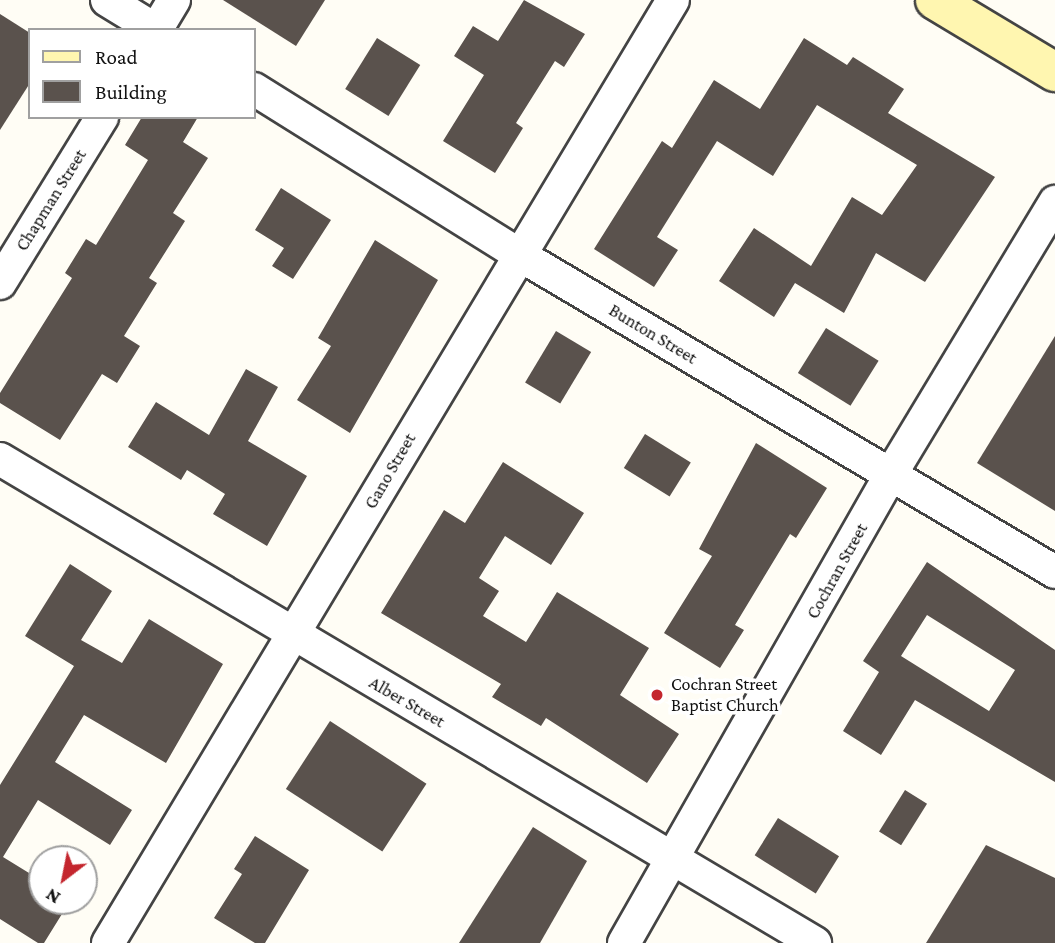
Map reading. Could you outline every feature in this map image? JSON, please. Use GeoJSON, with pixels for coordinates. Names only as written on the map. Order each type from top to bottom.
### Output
{"type":"FeatureCollection","features":[{"type":"Feature","properties":{"kind":"main road"},"geometry":{"type":"LineString","coordinates":[[935,0],[1055,72]]}},
{"type":"Feature","properties":{"kind":"street"},"geometry":{"type":"LineString","coordinates":[[107,0],[153,28]]}},
{"type":"Feature","properties":{"kind":"street"},"geometry":{"type":"LineString","coordinates":[[157,28],[174,0]]}},
{"type":"Feature","properties":{"kind":"street","name":"Gano Street"},"geometry":{"type":"LineString","coordinates":[[108,943],[295,635],[518,254],[673,0]]}},
{"type":"Feature","properties":{"kind":"street","name":"Bunton Street"},"geometry":{"type":"LineString","coordinates":[[256,90],[518,254],[1055,572]]}},
{"type":"Feature","properties":{"kind":"street","name":"Chapman Street"},"geometry":{"type":"LineString","coordinates":[[0,283],[101,119]]}},
{"type":"Feature","properties":{"kind":"street","name":"Cochran Street"},"geometry":{"type":"LineString","coordinates":[[624,943],[891,474],[1055,202]]}},
{"type":"Feature","properties":{"kind":"street","name":"Alber Street"},"geometry":{"type":"LineString","coordinates":[[0,458],[816,943]]}},
{"type":"Feature","properties":{"kind":"building"},"geometry":{"type":"Polygon","coordinates":[[[223,0],[325,0],[296,46],[223,0]]]}},
{"type":"Feature","properties":{"kind":"building"},"geometry":{"type":"Polygon","coordinates":[[[524,0],[585,34],[564,67],[555,61],[516,123],[523,128],[495,173],[443,141],[484,75],[454,56],[473,26],[498,41],[524,0]]]}},
{"type":"Feature","properties":{"kind":"building"},"geometry":{"type":"Polygon","coordinates":[[[0,14],[28,32],[28,86],[0,130],[0,14]]]}},
{"type":"Feature","properties":{"kind":"building"},"geometry":{"type":"Polygon","coordinates":[[[377,38],[420,65],[388,116],[345,89],[377,38]]]}},
{"type":"Feature","properties":{"kind":"building"},"geometry":{"type":"Polygon","coordinates":[[[804,38],[847,65],[853,57],[904,89],[888,113],[995,177],[925,282],[876,253],[844,313],[795,283],[774,317],[719,281],[754,228],[811,266],[852,197],[882,215],[917,165],[817,105],[773,176],[717,141],[657,237],[678,250],[654,287],[594,249],[662,141],[672,148],[714,80],[760,109],[804,38]]]}},
{"type":"Feature","properties":{"kind":"building"},"geometry":{"type":"Polygon","coordinates":[[[141,119],[197,119],[183,142],[208,158],[173,213],[185,221],[149,278],[157,283],[124,336],[140,346],[117,383],[102,374],[60,440],[0,403],[0,393],[72,278],[65,273],[86,239],[96,245],[148,160],[125,145],[141,119]]]}},
{"type":"Feature","properties":{"kind":"building"},"geometry":{"type":"Polygon","coordinates":[[[281,188],[331,220],[293,279],[272,266],[284,248],[255,230],[281,188]]]}},
{"type":"Feature","properties":{"kind":"building"},"geometry":{"type":"Polygon","coordinates":[[[375,240],[438,280],[350,433],[297,400],[331,346],[318,338],[375,240]]]}},
{"type":"Feature","properties":{"kind":"building"},"geometry":{"type":"Polygon","coordinates":[[[826,328],[879,361],[850,406],[798,373],[826,328]]]}},
{"type":"Feature","properties":{"kind":"building"},"geometry":{"type":"Polygon","coordinates":[[[556,331],[591,352],[560,404],[525,382],[556,331]]]}},
{"type":"Feature","properties":{"kind":"building"},"geometry":{"type":"Polygon","coordinates":[[[1055,336],[1055,511],[977,463],[1055,336]]]}},
{"type":"Feature","properties":{"kind":"building"},"geometry":{"type":"Polygon","coordinates":[[[246,369],[278,387],[248,441],[307,476],[267,546],[213,514],[225,494],[187,470],[181,480],[128,447],[156,402],[209,435],[246,369]]]}},
{"type":"Feature","properties":{"kind":"building"},"geometry":{"type":"Polygon","coordinates":[[[645,434],[691,463],[670,497],[624,468],[645,434]]]}},
{"type":"Feature","properties":{"kind":"building"},"geometry":{"type":"Polygon","coordinates":[[[756,443],[827,488],[796,538],[790,534],[735,625],[744,630],[720,668],[664,633],[712,556],[699,549],[756,443]]]}},
{"type":"Feature","properties":{"kind":"building"},"geometry":{"type":"Polygon","coordinates":[[[503,462],[584,513],[551,565],[505,536],[479,578],[499,591],[483,616],[526,642],[557,592],[649,648],[620,695],[679,734],[647,783],[546,718],[541,726],[492,697],[501,684],[381,613],[444,510],[465,523],[503,462]]]}},
{"type":"Feature","properties":{"kind":"building"},"geometry":{"type":"Polygon","coordinates":[[[927,562],[1055,650],[1055,782],[915,700],[881,755],[843,731],[879,672],[863,661],[927,562]],[[927,615],[901,656],[989,711],[1015,670],[927,615]]]}},
{"type":"Feature","properties":{"kind":"building"},"geometry":{"type":"Polygon","coordinates":[[[70,564],[112,591],[81,640],[122,663],[149,619],[223,664],[166,763],[84,715],[55,762],[132,810],[110,845],[38,800],[3,857],[28,872],[28,915],[61,915],[44,943],[38,943],[0,919],[0,785],[74,666],[25,636],[70,564]]]}},
{"type":"Feature","properties":{"kind":"building"},"geometry":{"type":"Polygon","coordinates":[[[330,721],[426,784],[382,852],[286,789],[330,721]]]}},
{"type":"Feature","properties":{"kind":"building"},"geometry":{"type":"Polygon","coordinates":[[[905,790],[927,804],[901,845],[879,832],[905,790]]]}},
{"type":"Feature","properties":{"kind":"building"},"geometry":{"type":"Polygon","coordinates":[[[778,818],[839,856],[816,893],[755,855],[778,818]]]}},
{"type":"Feature","properties":{"kind":"building"},"geometry":{"type":"Polygon","coordinates":[[[533,827],[587,861],[540,943],[459,943],[533,827]]]}},
{"type":"Feature","properties":{"kind":"building"},"geometry":{"type":"Polygon","coordinates":[[[255,836],[309,870],[265,943],[255,943],[214,918],[242,874],[234,869],[255,836]]]}},
{"type":"Feature","properties":{"kind":"building"},"geometry":{"type":"Polygon","coordinates":[[[986,845],[1055,878],[1055,943],[926,943],[986,845]]]}},
{"type":"Feature","properties":{"kind":"place","name":"Cochran Street Baptist Church"},"geometry":{"type":"Point","coordinates":[657,695]}}]}
